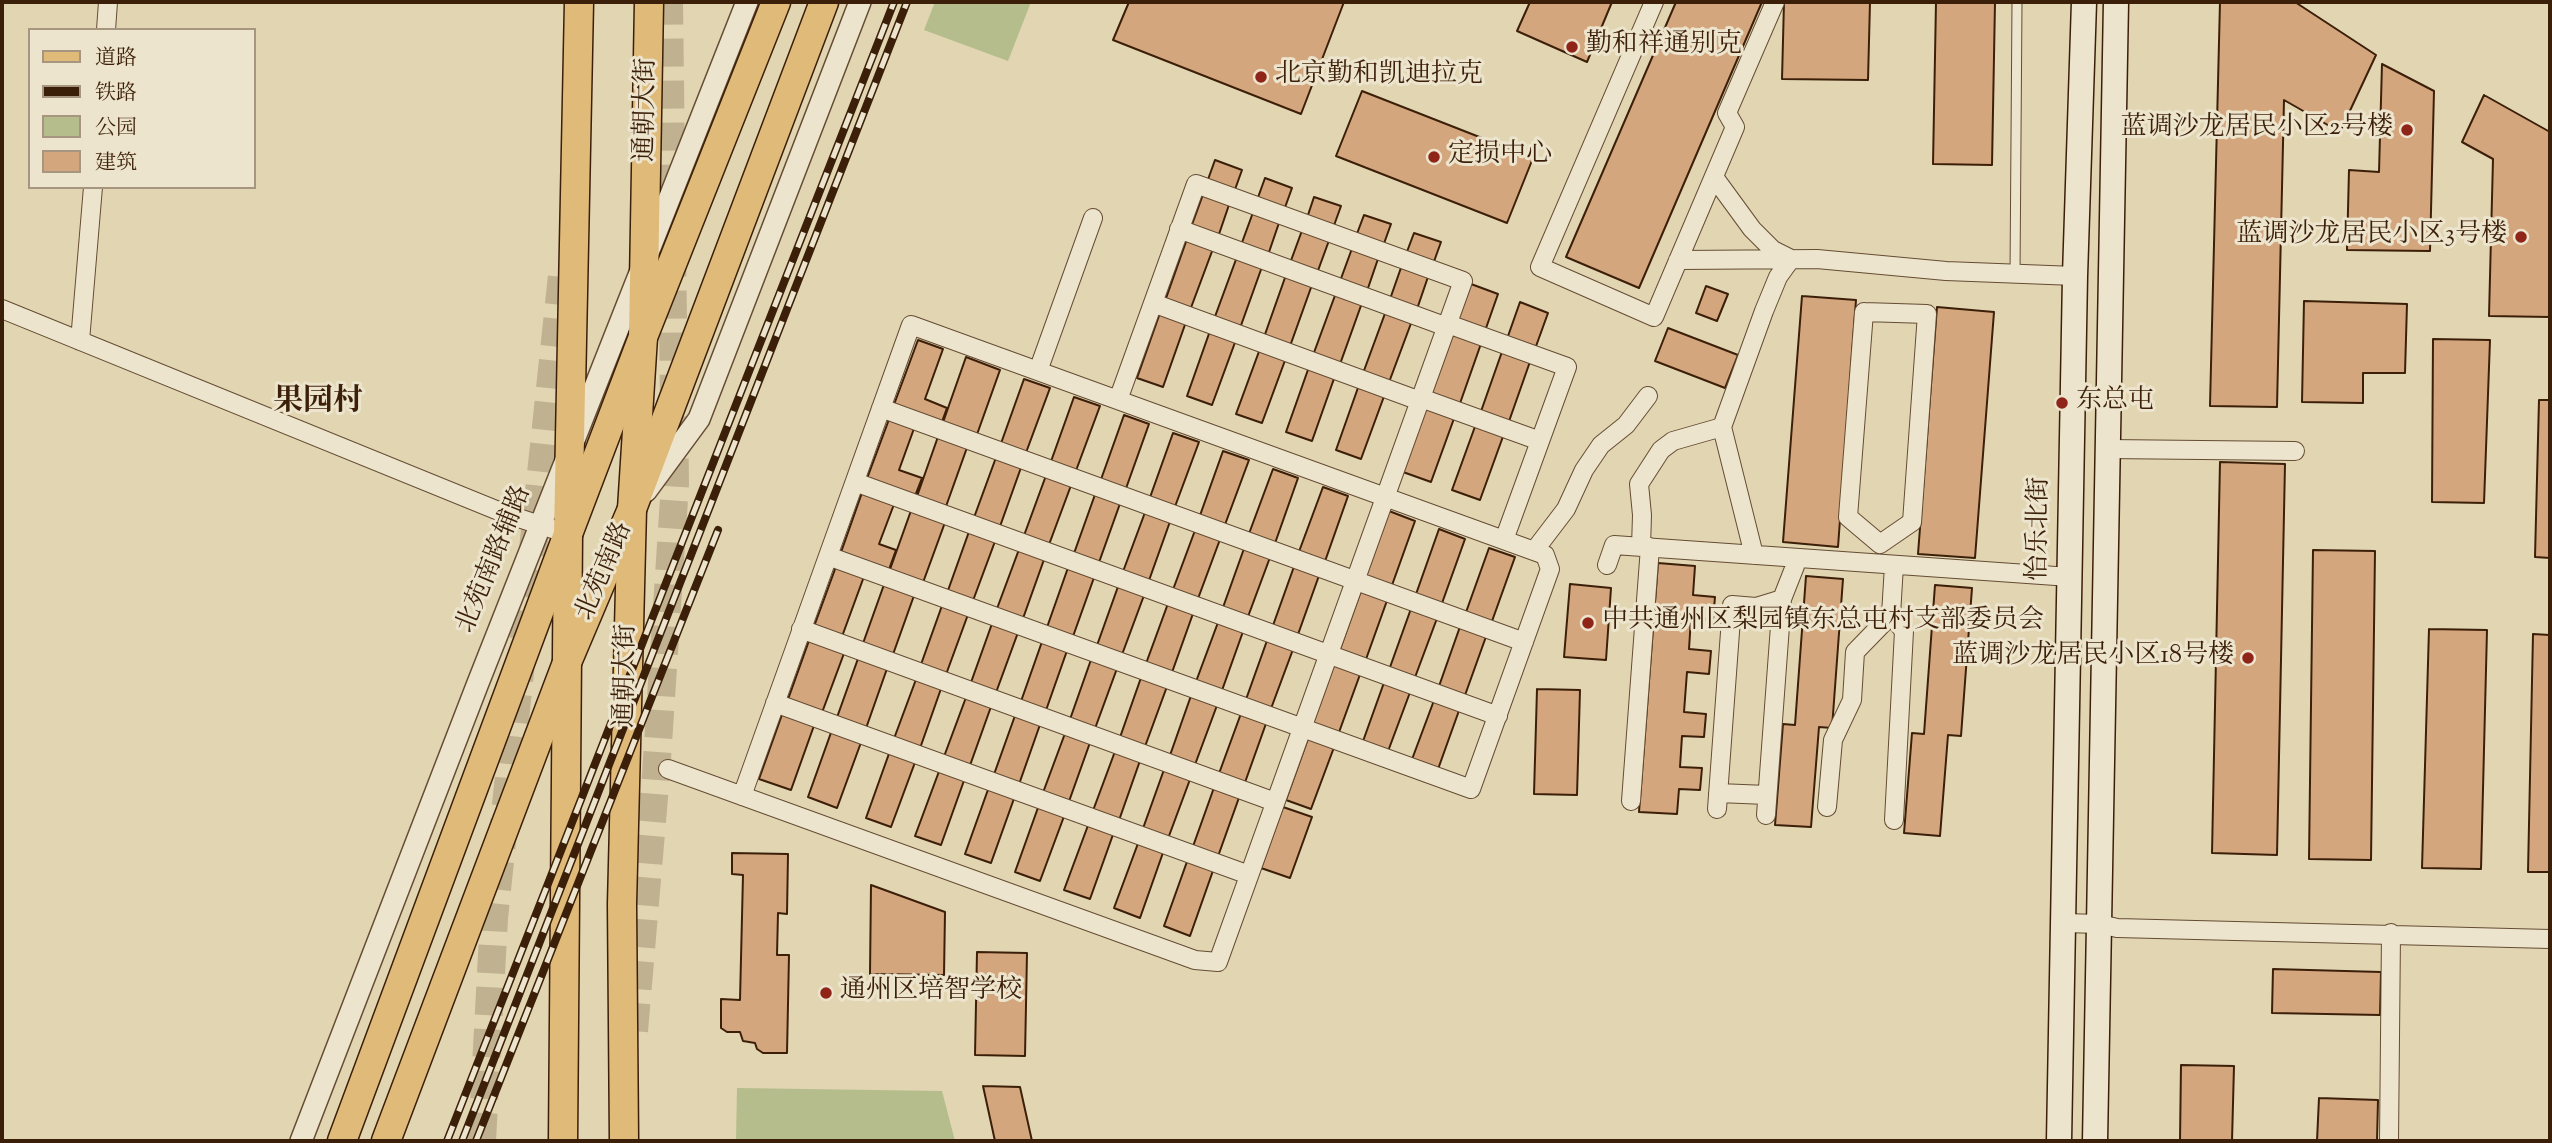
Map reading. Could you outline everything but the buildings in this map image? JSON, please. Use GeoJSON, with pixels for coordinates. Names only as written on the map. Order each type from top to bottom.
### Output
{"type":"FeatureCollection","features":[{"type":"Feature","properties":{"kind":"main road"},"geometry":{"type":"LineString","coordinates":[[562,1134],[569,450],[579,2]]}},
{"type":"Feature","properties":{"kind":"main road","name":"通朝大街"},"geometry":{"type":"LineString","coordinates":[[624,1141],[622,904],[632,509],[643,337],[649,2]]}},
{"type":"Feature","properties":{"kind":"main road","name":"北苑南路"},"geometry":{"type":"LineString","coordinates":[[342,1141],[643,337],[776,2]]}},
{"type":"Feature","properties":{"kind":"main road","name":"北苑南路"},"geometry":{"type":"LineString","coordinates":[[386,1141],[568,660],[632,509],[824,2]]}},
{"type":"Feature","properties":{"kind":"main road","name":"怡乐北街"},"geometry":{"type":"LineString","coordinates":[[2059,1141],[2075,276],[2084,2]]}},
{"type":"Feature","properties":{"kind":"main road"},"geometry":{"type":"LineString","coordinates":[[2095,1141],[2116,2]]}},
{"type":"Feature","properties":{"kind":"street"},"geometry":{"type":"LineString","coordinates":[[106,28],[108,2]]}},
{"type":"Feature","properties":{"kind":"street","name":"北苑南路辅路"},"geometry":{"type":"LineString","coordinates":[[301,1141],[569,450],[747,2]]}},
{"type":"Feature","properties":{"kind":"street"},"geometry":{"type":"LineString","coordinates":[[632,509],[699,419],[860,2]]}},
{"type":"Feature","properties":{"kind":"street"},"geometry":{"type":"LineString","coordinates":[[1654,2],[1540,267],[1654,317],[1735,127],[1727,113],[1775,2]]}},
{"type":"Feature","properties":{"kind":"street"},"geometry":{"type":"LineString","coordinates":[[1714,177],[1752,229],[1773,250],[1791,259]]}},
{"type":"Feature","properties":{"kind":"street"},"geometry":{"type":"LineString","coordinates":[[668,769],[1195,960],[1218,962],[1463,281],[1196,184],[1118,400]]}},
{"type":"Feature","properties":{"kind":"street"},"geometry":{"type":"LineString","coordinates":[[80,341],[93,189]]}},
{"type":"Feature","properties":{"kind":"street"},"geometry":{"type":"LineString","coordinates":[[1038,371],[1093,218]]}},
{"type":"Feature","properties":{"kind":"street"},"geometry":{"type":"LineString","coordinates":[[1179,229],[1567,367],[1504,540]]}},
{"type":"Feature","properties":{"kind":"street"},"geometry":{"type":"LineString","coordinates":[[1754,555],[1722,427],[1773,288],[1791,259]]}},
{"type":"Feature","properties":{"kind":"street"},"geometry":{"type":"LineString","coordinates":[[1678,260],[1817,259],[1946,271],[2075,276]]}},
{"type":"Feature","properties":{"kind":"street"},"geometry":{"type":"LineString","coordinates":[[1153,303],[1540,441]]}},
{"type":"Feature","properties":{"kind":"street"},"geometry":{"type":"LineString","coordinates":[[2,310],[506,514],[568,534]]}},
{"type":"Feature","properties":{"kind":"street"},"geometry":{"type":"LineString","coordinates":[[1880,544],[1912,522],[1927,314],[1864,312],[1848,517],[1880,544],[1886,565],[1891,615],[1904,631],[1894,820]]}},
{"type":"Feature","properties":{"kind":"street"},"geometry":{"type":"LineString","coordinates":[[742,796],[801,629],[911,325],[1545,555],[1550,569],[1471,789],[828,556]]}},
{"type":"Feature","properties":{"kind":"street"},"geometry":{"type":"LineString","coordinates":[[1534,551],[1566,509],[1584,470],[1601,445],[1626,425],[1648,396]]}},
{"type":"Feature","properties":{"kind":"street"},"geometry":{"type":"LineString","coordinates":[[881,408],[1524,642]]}},
{"type":"Feature","properties":{"kind":"street"},"geometry":{"type":"LineString","coordinates":[[1631,801],[1645,547],[1639,484],[1661,450],[1673,441],[1722,427]]}},
{"type":"Feature","properties":{"kind":"street"},"geometry":{"type":"LineString","coordinates":[[2108,449],[2295,451]]}},
{"type":"Feature","properties":{"kind":"street"},"geometry":{"type":"LineString","coordinates":[[855,482],[1497,716]]}},
{"type":"Feature","properties":{"kind":"street"},"geometry":{"type":"LineString","coordinates":[[1607,565],[1614,545],[2070,577]]}},
{"type":"Feature","properties":{"kind":"street"},"geometry":{"type":"LineString","coordinates":[[1766,815],[1782,599],[1796,558]]}},
{"type":"Feature","properties":{"kind":"street"},"geometry":{"type":"LineString","coordinates":[[1767,795],[1717,801],[1732,605],[1756,607],[1782,599]]}},
{"type":"Feature","properties":{"kind":"street"},"geometry":{"type":"LineString","coordinates":[[1827,807],[1833,740],[1852,700],[1855,652],[1891,615]]}},
{"type":"Feature","properties":{"kind":"street"},"geometry":{"type":"LineString","coordinates":[[801,629],[1275,802]]}},
{"type":"Feature","properties":{"kind":"street"},"geometry":{"type":"LineString","coordinates":[[775,703],[1249,876]]}},
{"type":"Feature","properties":{"kind":"street"},"geometry":{"type":"LineString","coordinates":[[2064,923],[2100,924],[2117,928],[2550,939]]}},
{"type":"Feature","properties":{"kind":"street"},"geometry":{"type":"LineString","coordinates":[[2389,1141],[2391,933]]}},
{"type":"Feature","properties":{"kind":"lane"},"geometry":{"type":"LineString","coordinates":[[2015,274],[2017,2]]}},
{"type":"Feature","properties":{"kind":"green space"},"geometry":{"type":"Polygon","coordinates":[[[935,2],[1031,2],[1008,61],[924,30],[935,2]]]}},
{"type":"Feature","properties":{"kind":"green space"},"geometry":{"type":"Polygon","coordinates":[[[737,1088],[942,1091],[955,1141],[736,1141],[737,1088]]]}},
{"type":"Feature","properties":{"kind":"tunnel"},"geometry":{"type":"LineString","coordinates":[[634,1031],[656,774],[675,484],[669,2]]}},
{"type":"Feature","properties":{"kind":"tunnel"},"geometry":{"type":"LineString","coordinates":[[482,1141],[494,918],[563,266]]}},
{"type":"Feature","properties":{"kind":"railway"},"geometry":{"type":"LineString","coordinates":[[447,1141],[894,2]]}},
{"type":"Feature","properties":{"kind":"railway"},"geometry":{"type":"LineString","coordinates":[[462,1141],[907,2]]}},
{"type":"Feature","properties":{"kind":"railway"},"geometry":{"type":"LineString","coordinates":[[476,1141],[718,530]]}},
{"type":"Feature","properties":{"kind":"place","name":"勤和祥通别克"},"geometry":{"type":"Point","coordinates":[1572,47]}},
{"type":"Feature","properties":{"kind":"place","name":"北京勤和凯迪拉克"},"geometry":{"type":"Point","coordinates":[1261,77]}},
{"type":"Feature","properties":{"kind":"place","name":"蓝调沙龙居民小区2号楼"},"geometry":{"type":"Point","coordinates":[2407,130]}},
{"type":"Feature","properties":{"kind":"place","name":"定损中心"},"geometry":{"type":"Point","coordinates":[1434,157]}},
{"type":"Feature","properties":{"kind":"place","name":"蓝调沙龙居民小区3号楼"},"geometry":{"type":"Point","coordinates":[2521,237]}},
{"type":"Feature","properties":{"kind":"place","name":"东总屯"},"geometry":{"type":"Point","coordinates":[2062,403]}},
{"type":"Feature","properties":{"kind":"place","name":"中共通州区梨园镇东总屯村支部委员会"},"geometry":{"type":"Point","coordinates":[1588,623]}},
{"type":"Feature","properties":{"kind":"place","name":"蓝调沙龙居民小区18号楼"},"geometry":{"type":"Point","coordinates":[2248,658]}},
{"type":"Feature","properties":{"kind":"place","name":"通州区培智学校"},"geometry":{"type":"Point","coordinates":[826,993]}},
{"type":"Feature","properties":{"kind":"district","name":"果园村"},"geometry":{"type":"Point","coordinates":[318,404]}}]}
